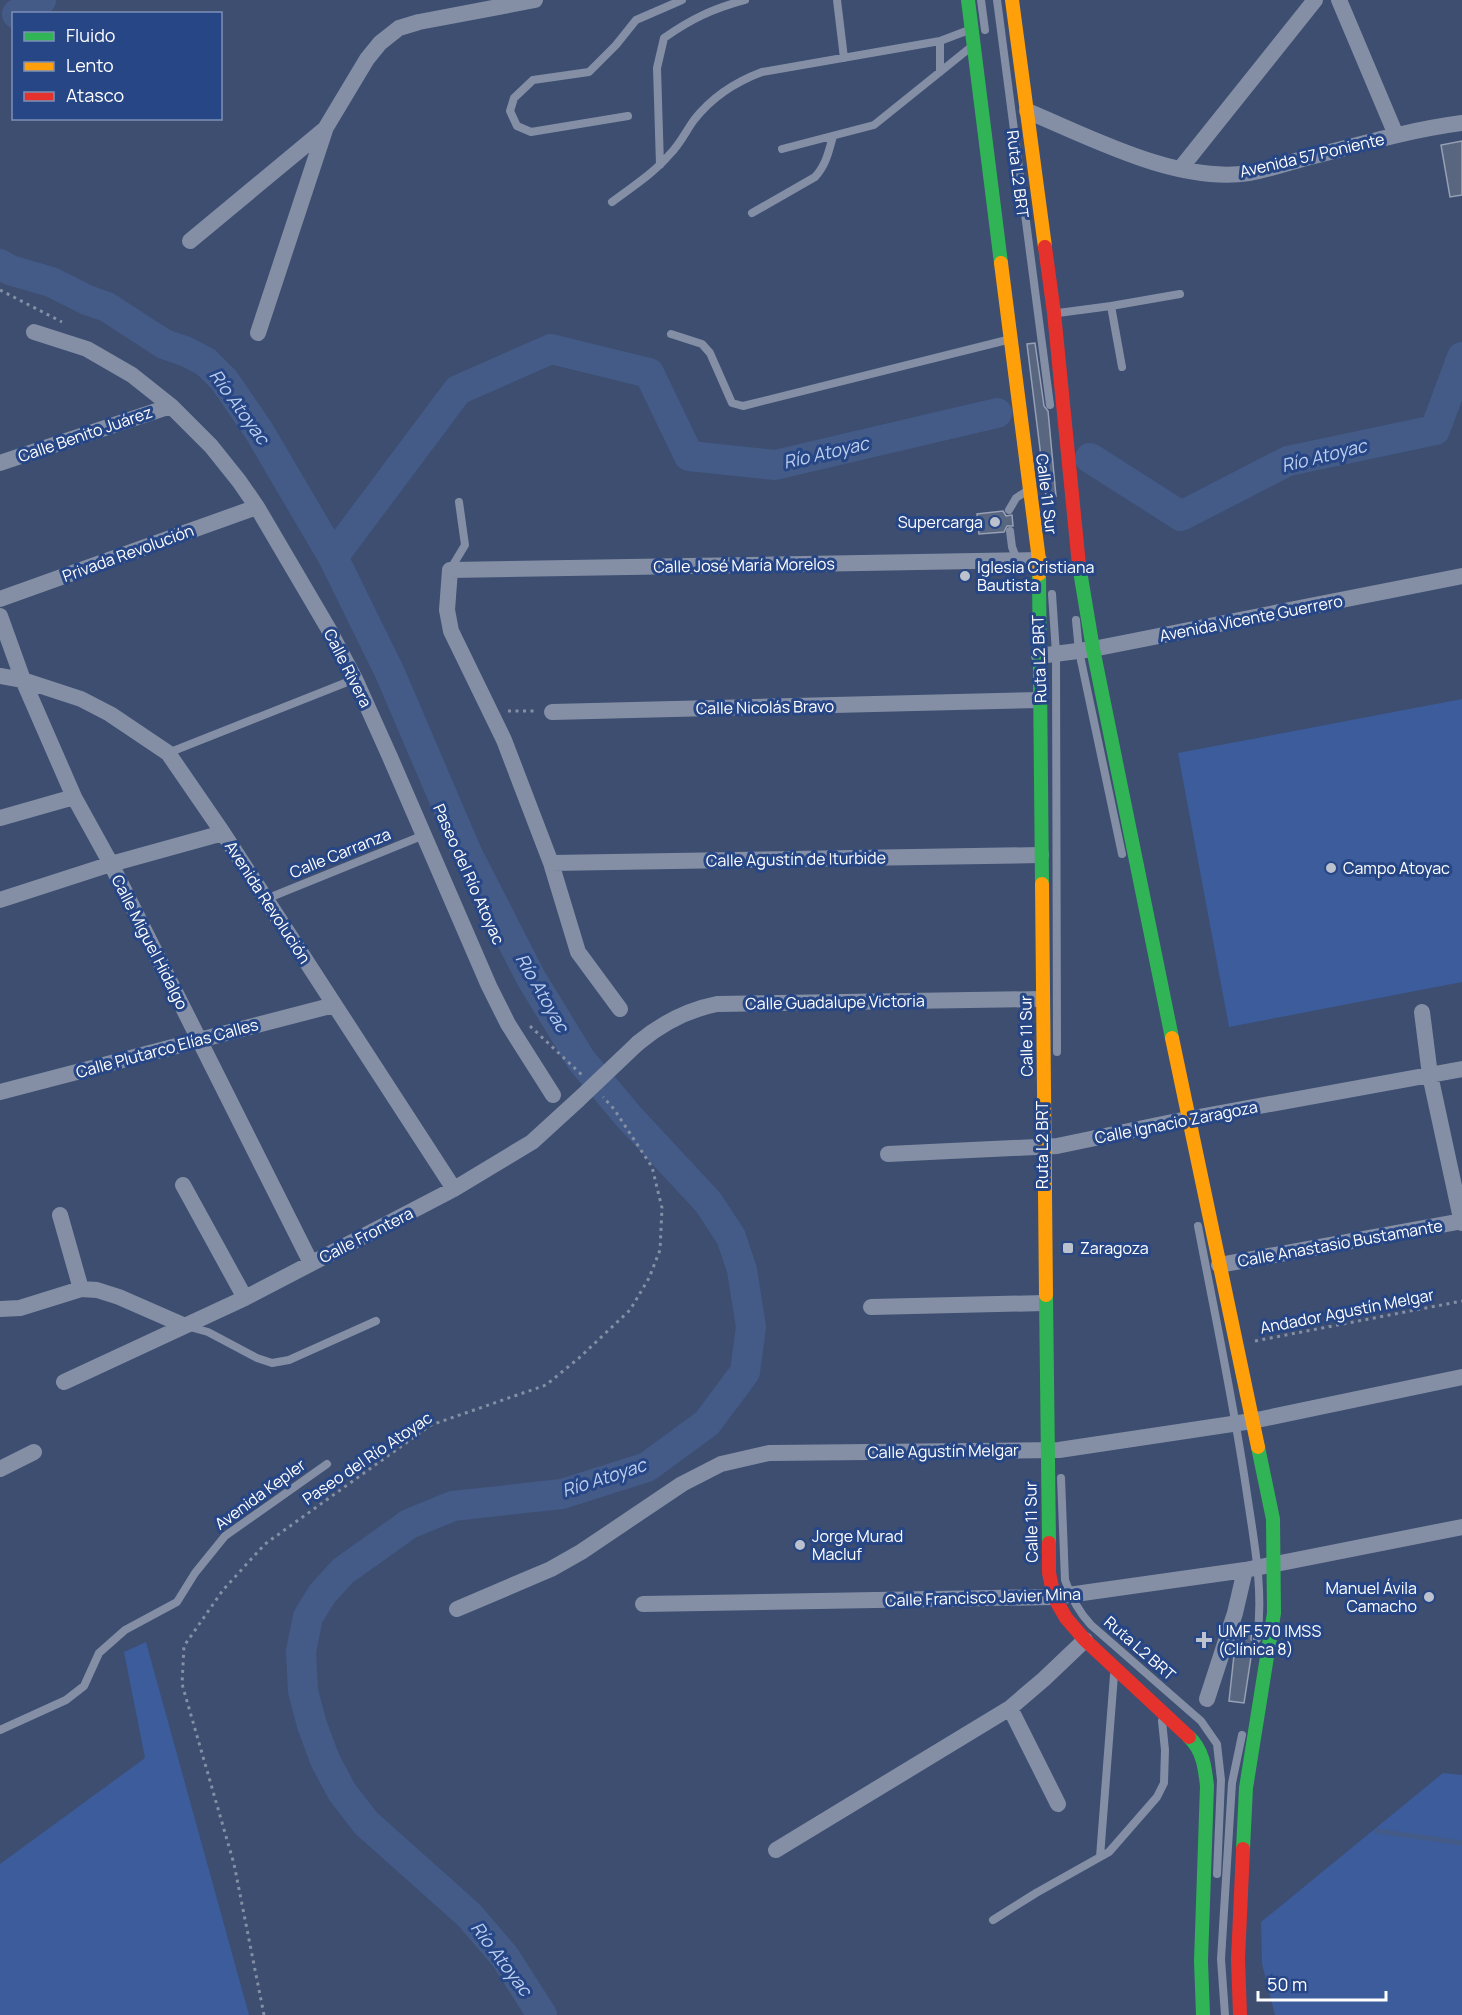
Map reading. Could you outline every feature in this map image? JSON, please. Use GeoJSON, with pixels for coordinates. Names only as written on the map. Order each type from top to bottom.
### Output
{"type":"FeatureCollection","features":[{"type":"Feature","properties":{"kind":"main road","name":"Calle 11 Sur"},"geometry":{"type":"LineString","coordinates":[[968,0],[1039,560],[1048,655],[1040,700],[1042,999],[1054,1146],[1045,1304],[1056,1450],[1048,1573],[1062,1597],[1066,1618],[1085,1640],[1194,1742],[1204,1762],[1207,1786],[1201,1960],[1203,2015]]}},
{"type":"Feature","properties":{"kind":"main road","name":"Calle 11 Sur"},"geometry":{"type":"LineString","coordinates":[[1012,0],[1054,314],[1086,650],[1180,1120],[1219,1266],[1236,1345],[1244,1422],[1273,1519],[1274,1613],[1246,1788],[1238,1959],[1240,2015]]}},
{"type":"Feature","properties":{"kind":"street"},"geometry":{"type":"LineString","coordinates":[[258,333],[325,129],[367,59],[380,43],[399,28],[419,22],[535,0]]}},
{"type":"Feature","properties":{"kind":"street"},"geometry":{"type":"LineString","coordinates":[[1180,169],[1315,0]]}},
{"type":"Feature","properties":{"kind":"street"},"geometry":{"type":"LineString","coordinates":[[1339,0],[1396,135]]}},
{"type":"Feature","properties":{"kind":"street","name":"Avenida 57 Poniente"},"geometry":{"type":"LineString","coordinates":[[1027,111],[1147,160],[1180,169],[1216,173],[1248,173],[1396,135],[1462,123]]}},
{"type":"Feature","properties":{"kind":"street"},"geometry":{"type":"LineString","coordinates":[[190,242],[325,129]]}},
{"type":"Feature","properties":{"kind":"street","name":"Calle Rivera"},"geometry":{"type":"LineString","coordinates":[[34,332],[87,349],[132,375],[171,406],[211,446],[257,507],[328,628],[354,679],[489,986],[508,1024],[553,1095]]}},
{"type":"Feature","properties":{"kind":"street","name":"Calle Benito Juárez"},"geometry":{"type":"LineString","coordinates":[[0,463],[171,406]]}},
{"type":"Feature","properties":{"kind":"street","name":"Privada Revolución"},"geometry":{"type":"LineString","coordinates":[[0,600],[257,507]]}},
{"type":"Feature","properties":{"kind":"street","name":"Calle José María Morelos"},"geometry":{"type":"LineString","coordinates":[[450,570],[1039,560]]}},
{"type":"Feature","properties":{"kind":"street"},"geometry":{"type":"LineString","coordinates":[[450,570],[447,610],[451,631],[491,711],[551,863],[578,952],[620,1009]]}},
{"type":"Feature","properties":{"kind":"street","name":"Avenida Vicente Guerrero"},"geometry":{"type":"LineString","coordinates":[[1048,655],[1086,650],[1462,576]]}},
{"type":"Feature","properties":{"kind":"street","name":"Calle Miguel Hidalgo"},"geometry":{"type":"LineString","coordinates":[[0,616],[23,680],[74,796],[111,864],[311,1263]]}},
{"type":"Feature","properties":{"kind":"street"},"geometry":{"type":"LineString","coordinates":[[0,676],[23,680]]}},
{"type":"Feature","properties":{"kind":"street","name":"Avenida Revolución"},"geometry":{"type":"LineString","coordinates":[[23,680],[81,699],[110,714],[168,753],[223,833],[454,1189]]}},
{"type":"Feature","properties":{"kind":"street","name":"Calle Nicolás Bravo"},"geometry":{"type":"LineString","coordinates":[[552,712],[1040,700]]}},
{"type":"Feature","properties":{"kind":"street"},"geometry":{"type":"LineString","coordinates":[[0,818],[74,796]]}},
{"type":"Feature","properties":{"kind":"street"},"geometry":{"type":"LineString","coordinates":[[0,900],[111,864],[223,833]]}},
{"type":"Feature","properties":{"kind":"street","name":"Calle Agustín de Iturbide"},"geometry":{"type":"LineString","coordinates":[[551,863],[1041,855]]}},
{"type":"Feature","properties":{"kind":"street","name":"Calle Guadalupe Victoria"},"geometry":{"type":"LineString","coordinates":[[638,1043],[673,1018],[695,1008],[717,1005],[1042,999]]}},
{"type":"Feature","properties":{"kind":"street","name":"Calle Plutarco Elías Calles"},"geometry":{"type":"LineString","coordinates":[[0,1092],[334,1005]]}},
{"type":"Feature","properties":{"kind":"street"},"geometry":{"type":"LineString","coordinates":[[1422,1012],[1430,1076],[1462,1222]]}},
{"type":"Feature","properties":{"kind":"street","name":"Calle Frontera"},"geometry":{"type":"LineString","coordinates":[[64,1382],[245,1298],[454,1189],[532,1142],[638,1043]]}},
{"type":"Feature","properties":{"kind":"street","name":"Calle Ignacio Zaragoza"},"geometry":{"type":"LineString","coordinates":[[888,1154],[1054,1146],[1180,1120],[1462,1069]]}},
{"type":"Feature","properties":{"kind":"street"},"geometry":{"type":"LineString","coordinates":[[183,1185],[245,1298]]}},
{"type":"Feature","properties":{"kind":"street"},"geometry":{"type":"LineString","coordinates":[[60,1215],[81,1289]]}},
{"type":"Feature","properties":{"kind":"street","name":"Calle Anastasio Bustamante"},"geometry":{"type":"LineString","coordinates":[[1219,1266],[1462,1222]]}},
{"type":"Feature","properties":{"kind":"street"},"geometry":{"type":"LineString","coordinates":[[0,1309],[20,1308],[81,1289],[97,1290],[119,1297],[183,1325]]}},
{"type":"Feature","properties":{"kind":"street"},"geometry":{"type":"LineString","coordinates":[[871,1307],[1045,1304]]}},
{"type":"Feature","properties":{"kind":"street","name":"Calle Agustín Melgar"},"geometry":{"type":"LineString","coordinates":[[457,1609],[551,1569],[581,1552],[682,1484],[721,1464],[769,1453],[1056,1450],[1244,1422],[1462,1377]]}},
{"type":"Feature","properties":{"kind":"street"},"geometry":{"type":"LineString","coordinates":[[0,1469],[34,1452]]}},
{"type":"Feature","properties":{"kind":"street","name":"Calle Francisco Javier Mina"},"geometry":{"type":"LineString","coordinates":[[643,1604],[1062,1597],[1275,1565],[1462,1527]]}},
{"type":"Feature","properties":{"kind":"street"},"geometry":{"type":"LineString","coordinates":[[1207,1699],[1241,1593],[1252,1569]]}},
{"type":"Feature","properties":{"kind":"street"},"geometry":{"type":"LineString","coordinates":[[776,1850],[1010,1708],[1085,1640]]}},
{"type":"Feature","properties":{"kind":"street"},"geometry":{"type":"LineString","coordinates":[[1010,1708],[1058,1804]]}},
{"type":"Feature","properties":{"kind":"lane"},"geometry":{"type":"LineString","coordinates":[[628,116],[531,132],[517,126],[510,111],[514,98],[533,80],[590,72],[636,20],[682,0]]}},
{"type":"Feature","properties":{"kind":"lane"},"geometry":{"type":"LineString","coordinates":[[660,165],[657,68],[664,38],[690,20],[745,0]]}},
{"type":"Feature","properties":{"kind":"lane"},"geometry":{"type":"LineString","coordinates":[[837,0],[844,58]]}},
{"type":"Feature","properties":{"kind":"lane"},"geometry":{"type":"LineString","coordinates":[[981,0],[985,35]]}},
{"type":"Feature","properties":{"kind":"lane","name":"Ruta L2 BRT"},"geometry":{"type":"LineString","coordinates":[[997,0],[1052,420]]}},
{"type":"Feature","properties":{"kind":"lane"},"geometry":{"type":"LineString","coordinates":[[612,202],[660,165],[704,108],[735,83],[762,72],[940,41],[971,30]]}},
{"type":"Feature","properties":{"kind":"lane"},"geometry":{"type":"LineString","coordinates":[[940,41],[940,72]]}},
{"type":"Feature","properties":{"kind":"lane"},"geometry":{"type":"LineString","coordinates":[[782,149],[874,124],[973,46]]}},
{"type":"Feature","properties":{"kind":"lane"},"geometry":{"type":"LineString","coordinates":[[752,213],[815,177],[827,159],[833,136]]}},
{"type":"Feature","properties":{"kind":"lane"},"geometry":{"type":"LineString","coordinates":[[1054,314],[1180,294]]}},
{"type":"Feature","properties":{"kind":"lane"},"geometry":{"type":"LineString","coordinates":[[1111,306],[1122,367]]}},
{"type":"Feature","properties":{"kind":"lane"},"geometry":{"type":"LineString","coordinates":[[671,334],[702,344],[710,353],[732,403],[737,406],[1010,339]]}},
{"type":"Feature","properties":{"kind":"lane"},"geometry":{"type":"LineString","coordinates":[[1009,510],[1016,498],[1030,489]]}},
{"type":"Feature","properties":{"kind":"lane"},"geometry":{"type":"LineString","coordinates":[[450,570],[465,545],[459,502]]}},
{"type":"Feature","properties":{"kind":"lane"},"geometry":{"type":"LineString","coordinates":[[1010,531],[1012,548],[1017,560]]}},
{"type":"Feature","properties":{"kind":"lane"},"geometry":{"type":"LineString","coordinates":[[1068,548],[1070,571]]}},
{"type":"Feature","properties":{"kind":"lane","name":"Ruta L2 BRT"},"geometry":{"type":"LineString","coordinates":[[1051,586],[1048,655],[1057,1064]]}},
{"type":"Feature","properties":{"kind":"lane"},"geometry":{"type":"LineString","coordinates":[[1074,605],[1086,650],[1123,863]]}},
{"type":"Feature","properties":{"kind":"lane"},"geometry":{"type":"LineString","coordinates":[[168,753],[354,679]]}},
{"type":"Feature","properties":{"kind":"lane","name":"Calle Carranza"},"geometry":{"type":"LineString","coordinates":[[266,899],[424,835]]}},
{"type":"Feature","properties":{"kind":"lane"},"geometry":{"type":"LineString","coordinates":[[1196,1214],[1244,1422],[1252,1569],[1259,1626],[1256,1648]]}},
{"type":"Feature","properties":{"kind":"lane"},"geometry":{"type":"LineString","coordinates":[[183,1325],[208,1332],[257,1358],[272,1363],[289,1360],[376,1321]]}},
{"type":"Feature","properties":{"kind":"lane","name":"Avenida Kepler"},"geometry":{"type":"LineString","coordinates":[[0,1730],[66,1700],[84,1686],[99,1653],[125,1630],[177,1602],[195,1573],[225,1536],[327,1464]]}},
{"type":"Feature","properties":{"kind":"lane","name":"Ruta L2 BRT"},"geometry":{"type":"LineString","coordinates":[[1060,1471],[1065,1580],[1062,1597],[1200,1721],[1216,1744],[1221,1780],[1212,1960],[1213,1982]]}},
{"type":"Feature","properties":{"kind":"lane"},"geometry":{"type":"LineString","coordinates":[[1100,1857],[1115,1667]]}},
{"type":"Feature","properties":{"kind":"lane"},"geometry":{"type":"LineString","coordinates":[[993,1920],[1109,1852],[1157,1797],[1164,1783],[1165,1750],[1161,1712]]}},
{"type":"Feature","properties":{"kind":"lane"},"geometry":{"type":"LineString","coordinates":[[1225,2015],[1221,1959],[1232,1783],[1244,1726]]}},
{"type":"Feature","properties":{"kind":"path"},"geometry":{"type":"LineString","coordinates":[[0,290],[64,323]]}},
{"type":"Feature","properties":{"kind":"path"},"geometry":{"type":"LineString","coordinates":[[491,711],[552,712]]}},
{"type":"Feature","properties":{"kind":"path"},"geometry":{"type":"LineString","coordinates":[[526,1022],[582,1076]]}},
{"type":"Feature","properties":{"kind":"path","name":"Paseo del Río Atoyac"},"geometry":{"type":"LineString","coordinates":[[264,2015],[234,1864],[182,1684],[184,1646],[223,1590],[265,1544],[431,1425],[546,1385],[579,1358],[630,1310],[649,1278],[660,1250],[662,1208],[652,1167],[615,1109],[598,1092]]}},
{"type":"Feature","properties":{"kind":"path","name":"Andador Agustín Melgar"},"geometry":{"type":"LineString","coordinates":[[1236,1345],[1462,1301]]}},
{"type":"Feature","properties":{"kind":"shaded area","name":"Campo Atoyac"},"geometry":{"type":"Polygon","coordinates":[[[1462,699],[1462,982],[1229,1027],[1178,753],[1462,699]]]}},
{"type":"Feature","properties":{"kind":"shaded area"},"geometry":{"type":"Polygon","coordinates":[[[146,1642],[249,2015],[0,2015],[0,1864],[145,1758],[124,1652],[146,1642]]]}},
{"type":"Feature","properties":{"kind":"shaded area"},"geometry":{"type":"Polygon","coordinates":[[[1443,1773],[1462,1775],[1462,2015],[1275,2015],[1262,1964],[1261,1922],[1443,1773]]]}},
{"type":"Feature","properties":{"kind":"building"},"geometry":{"type":"Polygon","coordinates":[[[1462,141],[1462,195],[1450,197],[1441,145],[1462,141]]]}},
{"type":"Feature","properties":{"kind":"building"},"geometry":{"type":"Polygon","coordinates":[[[1035,343],[1044,406],[1048,411],[1056,496],[1046,497],[1027,344],[1035,343]]]}},
{"type":"Feature","properties":{"kind":"building","name":"Supercarga"},"geometry":{"type":"Polygon","coordinates":[[[1003,511],[1006,516],[1012,515],[1013,526],[1007,526],[1004,532],[979,534],[977,514],[1003,511]]]}},
{"type":"Feature","properties":{"kind":"building"},"geometry":{"type":"Polygon","coordinates":[[[1243,1623],[1252,1625],[1253,1644],[1244,1703],[1229,1701],[1235,1646],[1243,1623]]]}},
{"type":"Feature","properties":{"kind":"waterway","name":"Río Atoyac"},"geometry":{"type":"LineString","coordinates":[[20,12],[41,0]]}},
{"type":"Feature","properties":{"kind":"waterway","name":"Río Atoyac"},"geometry":{"type":"LineString","coordinates":[[0,264],[10,270],[51,282],[107,307],[164,344],[206,362],[224,380],[259,431],[333,557],[390,673],[467,853],[531,978],[581,1060],[629,1117],[708,1202],[731,1237],[742,1270],[751,1327],[745,1372],[707,1423],[647,1467],[562,1494],[453,1506],[409,1524],[343,1571],[322,1594],[308,1617],[301,1651],[303,1691],[325,1760],[342,1792],[366,1823],[469,1915],[505,1957],[542,2015]]}},
{"type":"Feature","properties":{"kind":"waterway","name":"Río Atoyac"},"geometry":{"type":"LineString","coordinates":[[333,557],[458,390],[551,349],[649,373],[689,456],[775,465],[997,413]]}},
{"type":"Feature","properties":{"kind":"waterway","name":"Río Atoyac"},"geometry":{"type":"LineString","coordinates":[[1090,458],[1181,516],[1288,461],[1435,430],[1462,357]]}},
{"type":"Feature","properties":{"kind":"waterway"},"geometry":{"type":"LineString","coordinates":[[1377,1831],[1462,1843]]}},
{"type":"Feature","properties":{"kind":"traffic: fast"},"geometry":{"type":"LineString","coordinates":[[968,0],[1001,263]]}},
{"type":"Feature","properties":{"kind":"traffic: fast"},"geometry":{"type":"LineString","coordinates":[[1079,565],[1093,649],[1172,1038]]}},
{"type":"Feature","properties":{"kind":"traffic: fast"},"geometry":{"type":"LineString","coordinates":[[1039,574],[1042,884]]}},
{"type":"Feature","properties":{"kind":"traffic: fast"},"geometry":{"type":"LineString","coordinates":[[1046,1295],[1049,1543]]}},
{"type":"Feature","properties":{"kind":"traffic: fast"},"geometry":{"type":"LineString","coordinates":[[1243,1849],[1246,1788],[1274,1613],[1273,1519],[1258,1447]]}},
{"type":"Feature","properties":{"kind":"traffic: fast"},"geometry":{"type":"LineString","coordinates":[[1189,1737],[1200,1753],[1207,1786],[1201,1961],[1203,2015]]}},
{"type":"Feature","properties":{"kind":"traffic: slow"},"geometry":{"type":"LineString","coordinates":[[1012,0],[1045,247]]}},
{"type":"Feature","properties":{"kind":"traffic: slow"},"geometry":{"type":"LineString","coordinates":[[1001,263],[1039,574]]}},
{"type":"Feature","properties":{"kind":"traffic: slow"},"geometry":{"type":"LineString","coordinates":[[1042,884],[1046,1295]]}},
{"type":"Feature","properties":{"kind":"traffic: slow"},"geometry":{"type":"LineString","coordinates":[[1172,1038],[1258,1447]]}},
{"type":"Feature","properties":{"kind":"traffic: jam"},"geometry":{"type":"LineString","coordinates":[[1045,247],[1054,313],[1079,565]]}},
{"type":"Feature","properties":{"kind":"traffic: jam"},"geometry":{"type":"LineString","coordinates":[[1049,1543],[1049,1573],[1054,1597],[1066,1618],[1085,1640],[1189,1737]]}},
{"type":"Feature","properties":{"kind":"traffic: jam"},"geometry":{"type":"LineString","coordinates":[[1240,2015],[1238,1959],[1243,1849]]}},
{"type":"Feature","properties":{"kind":"place","name":"Supercarga"},"geometry":{"type":"Point","coordinates":[995,522]}},
{"type":"Feature","properties":{"kind":"place","name":"Iglesia Cristiana Bautista"},"geometry":{"type":"Point","coordinates":[965,576]}},
{"type":"Feature","properties":{"kind":"place","name":"Campo Atoyac"},"geometry":{"type":"Point","coordinates":[1331,868]}},
{"type":"Feature","properties":{"kind":"place","name":"Zaragoza"},"geometry":{"type":"Point","coordinates":[1068,1248]}},
{"type":"Feature","properties":{"kind":"place","name":"Jorge Murad Macluf"},"geometry":{"type":"Point","coordinates":[800,1545]}},
{"type":"Feature","properties":{"kind":"place","name":"Manuel Ávila Camacho"},"geometry":{"type":"Point","coordinates":[1429,1597]}},
{"type":"Feature","properties":{"kind":"place","name":"UMF 570 IMSS (Clínica 8)"},"geometry":{"type":"Point","coordinates":[1204,1640]}}]}
